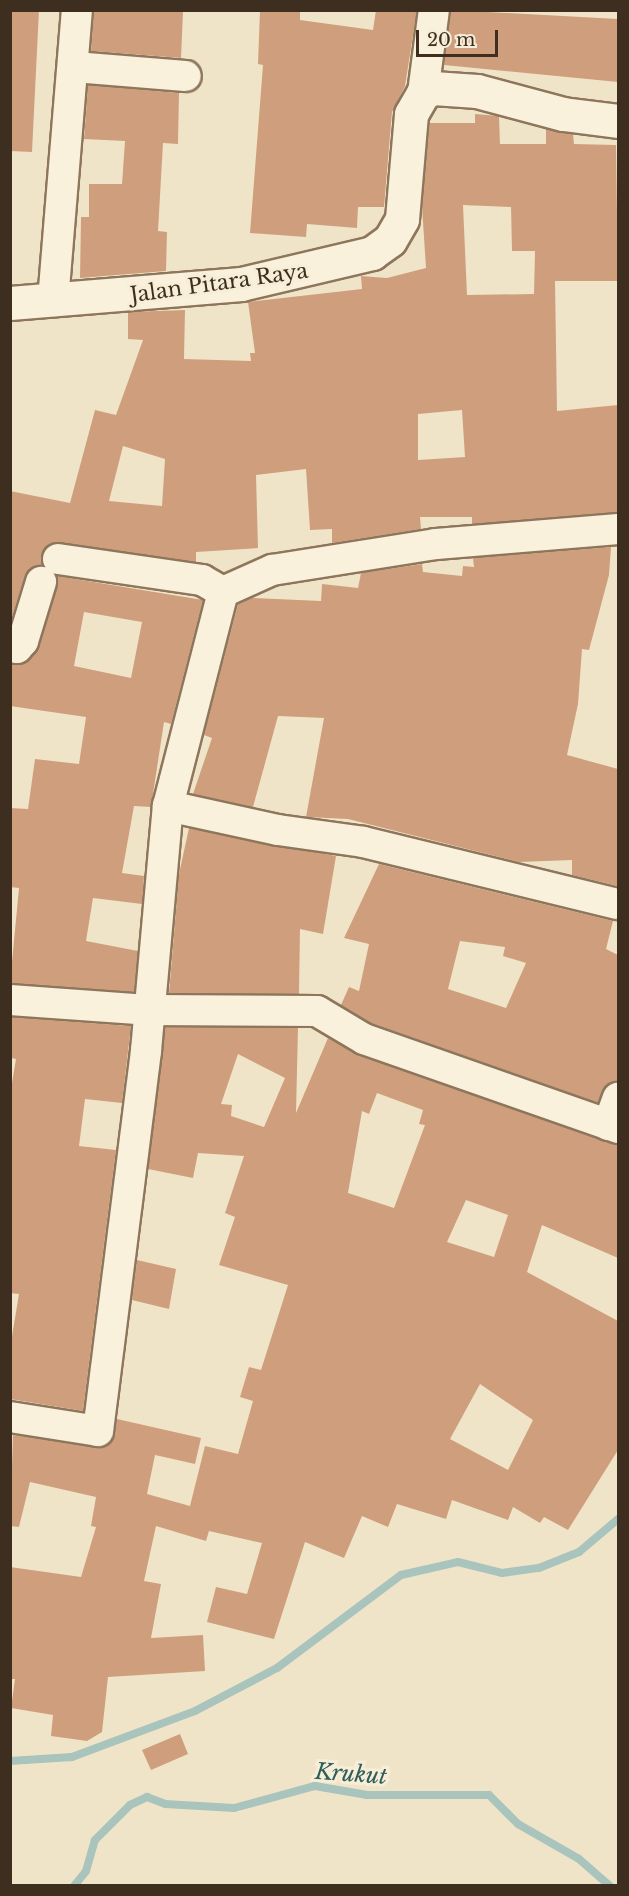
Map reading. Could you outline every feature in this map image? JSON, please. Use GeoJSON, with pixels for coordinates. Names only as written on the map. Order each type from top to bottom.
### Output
{"type":"FeatureCollection","features":[{"type":"Feature","properties":{"kind":"main road"},"geometry":{"type":"LineString","coordinates":[[423,93],[461,88],[563,114],[618,121]]}},
{"type":"Feature","properties":{"kind":"main road","name":"Jalan Pitara Raya"},"geometry":{"type":"LineString","coordinates":[[10,303],[251,282],[372,253],[390,240],[402,219],[411,114],[423,93]]}},
{"type":"Feature","properties":{"kind":"street"},"geometry":{"type":"LineString","coordinates":[[53,301],[77,10]]}},
{"type":"Feature","properties":{"kind":"street"},"geometry":{"type":"LineString","coordinates":[[423,93],[434,10]]}},
{"type":"Feature","properties":{"kind":"street"},"geometry":{"type":"LineString","coordinates":[[74,67],[186,76]]}},
{"type":"Feature","properties":{"kind":"street"},"geometry":{"type":"LineString","coordinates":[[223,592],[272,570],[436,544],[618,529]]}},
{"type":"Feature","properties":{"kind":"street"},"geometry":{"type":"LineString","coordinates":[[58,559],[202,580],[223,592]]}},
{"type":"Feature","properties":{"kind":"street"},"geometry":{"type":"LineString","coordinates":[[10,647],[17,648],[23,640],[41,582]]}},
{"type":"Feature","properties":{"kind":"street"},"geometry":{"type":"LineString","coordinates":[[10,1417],[98,1431],[148,1010],[168,806],[223,592]]}},
{"type":"Feature","properties":{"kind":"street"},"geometry":{"type":"LineString","coordinates":[[168,806],[278,830],[363,842],[618,904]]}},
{"type":"Feature","properties":{"kind":"street"},"geometry":{"type":"LineString","coordinates":[[10,1000],[148,1010],[317,1011],[364,1039],[615,1117]]}},
{"type":"Feature","properties":{"kind":"building"},"geometry":{"type":"Polygon","coordinates":[[[10,10],[39,10],[32,152],[10,151],[10,10]]]}},
{"type":"Feature","properties":{"kind":"building"},"geometry":{"type":"Polygon","coordinates":[[[94,10],[183,12],[181,58],[91,51],[94,10]]]}},
{"type":"Feature","properties":{"kind":"building"},"geometry":{"type":"Polygon","coordinates":[[[260,10],[300,10],[300,20],[373,30],[376,10],[417,10],[405,86],[392,112],[384,207],[358,207],[357,228],[307,224],[306,237],[250,233],[263,65],[258,64],[260,10]]]}},
{"type":"Feature","properties":{"kind":"building"},"geometry":{"type":"Polygon","coordinates":[[[451,10],[618,19],[618,82],[444,65],[451,10]]]}},
{"type":"Feature","properties":{"kind":"building"},"geometry":{"type":"Polygon","coordinates":[[[88,85],[179,93],[178,144],[163,143],[158,231],[167,232],[166,271],[80,278],[81,217],[89,217],[89,184],[122,184],[125,141],[84,139],[88,85]]]}},
{"type":"Feature","properties":{"kind":"building"},"geometry":{"type":"Polygon","coordinates":[[[475,114],[499,116],[500,144],[546,144],[546,129],[573,134],[574,144],[616,145],[618,281],[555,281],[557,411],[618,405],[618,512],[472,524],[472,517],[420,517],[421,529],[332,543],[332,529],[310,530],[306,469],[256,475],[258,548],[196,552],[196,562],[52,543],[44,549],[42,565],[25,576],[10,623],[10,491],[70,503],[95,410],[116,415],[143,340],[128,339],[128,312],[185,310],[184,359],[251,361],[250,353],[255,353],[248,302],[362,289],[361,276],[387,278],[426,268],[422,207],[429,123],[475,123],[475,114]],[[463,205],[467,295],[534,294],[535,251],[512,251],[511,207],[463,205]],[[462,410],[418,414],[418,460],[465,457],[462,410]],[[123,446],[109,501],[162,506],[165,459],[123,446]]]}},
{"type":"Feature","properties":{"kind":"building"},"geometry":{"type":"Polygon","coordinates":[[[611,547],[609,575],[589,650],[582,649],[578,704],[567,755],[618,769],[618,886],[572,875],[572,860],[519,862],[348,819],[306,817],[324,718],[278,716],[253,807],[193,794],[212,738],[204,735],[238,604],[252,598],[321,601],[322,584],[358,588],[361,573],[422,564],[423,572],[462,576],[463,566],[474,567],[473,558],[611,547]]]}},
{"type":"Feature","properties":{"kind":"building"},"geometry":{"type":"Polygon","coordinates":[[[57,576],[203,600],[171,724],[164,722],[151,807],[134,806],[122,873],[144,876],[142,904],[93,898],[86,941],[138,951],[134,992],[10,983],[19,888],[10,887],[10,808],[28,809],[35,759],[79,764],[86,717],[10,706],[10,664],[24,664],[39,646],[57,576]],[[84,612],[74,666],[131,678],[142,622],[84,612]]]}},
{"type":"Feature","properties":{"kind":"building"},"geometry":{"type":"Polygon","coordinates":[[[189,828],[336,856],[323,934],[300,929],[299,994],[169,993],[179,874],[189,828]]]}},
{"type":"Feature","properties":{"kind":"building"},"geometry":{"type":"Polygon","coordinates":[[[379,864],[613,921],[606,949],[618,955],[618,1081],[607,1085],[598,1103],[371,1023],[341,1005],[349,987],[359,991],[369,944],[344,938],[379,864]],[[460,941],[448,989],[506,1008],[526,963],[503,956],[505,947],[460,941]]]}},
{"type":"Feature","properties":{"kind":"building"},"geometry":{"type":"Polygon","coordinates":[[[10,1017],[131,1026],[122,1103],[85,1099],[79,1146],[116,1150],[83,1411],[10,1399],[10,1348],[19,1294],[10,1293],[10,1095],[16,1059],[11,1058],[10,1017]]]}},
{"type":"Feature","properties":{"kind":"building"},"geometry":{"type":"Polygon","coordinates":[[[165,1027],[298,1028],[296,1113],[328,1038],[358,1055],[618,1145],[618,1258],[542,1225],[527,1272],[618,1321],[618,1450],[568,1530],[544,1517],[540,1523],[513,1507],[508,1520],[452,1500],[446,1519],[397,1504],[388,1527],[362,1516],[344,1558],[305,1542],[274,1639],[207,1622],[216,1587],[247,1594],[262,1543],[209,1531],[206,1541],[156,1526],[144,1581],[161,1584],[151,1638],[203,1635],[205,1671],[108,1677],[102,1732],[87,1741],[51,1736],[53,1715],[11,1708],[15,1679],[10,1679],[10,1567],[81,1577],[96,1527],[91,1526],[96,1497],[30,1482],[19,1527],[10,1526],[13,1435],[104,1447],[112,1441],[117,1419],[201,1438],[195,1464],[155,1455],[147,1494],[190,1506],[205,1446],[238,1454],[253,1401],[240,1397],[249,1367],[261,1370],[288,1285],[219,1265],[235,1217],[225,1213],[244,1156],[198,1153],[193,1178],[148,1169],[165,1027]],[[238,1054],[221,1104],[232,1105],[231,1116],[264,1127],[285,1078],[238,1054]],[[377,1093],[369,1114],[362,1111],[348,1193],[394,1208],[425,1125],[419,1124],[423,1110],[377,1093]],[[466,1200],[447,1242],[494,1257],[508,1215],[466,1200]],[[480,1384],[450,1439],[508,1470],[533,1420],[480,1384]]]}},
{"type":"Feature","properties":{"kind":"building"},"geometry":{"type":"Polygon","coordinates":[[[137,1260],[176,1269],[169,1309],[132,1300],[137,1260]]]}},
{"type":"Feature","properties":{"kind":"building"},"geometry":{"type":"Polygon","coordinates":[[[180,1734],[188,1754],[151,1770],[142,1750],[180,1734]]]}},
{"type":"Feature","properties":{"kind":"waterway"},"geometry":{"type":"LineString","coordinates":[[10,1761],[72,1757],[195,1711],[277,1668],[401,1575],[458,1562],[502,1573],[539,1568],[579,1552],[618,1519]]}},
{"type":"Feature","properties":{"kind":"waterway","name":"Krukut"},"geometry":{"type":"LineString","coordinates":[[74,1886],[86,1871],[95,1840],[130,1805],[147,1797],[165,1804],[234,1808],[315,1786],[367,1795],[489,1795],[518,1824],[579,1859],[610,1886]]}}]}
